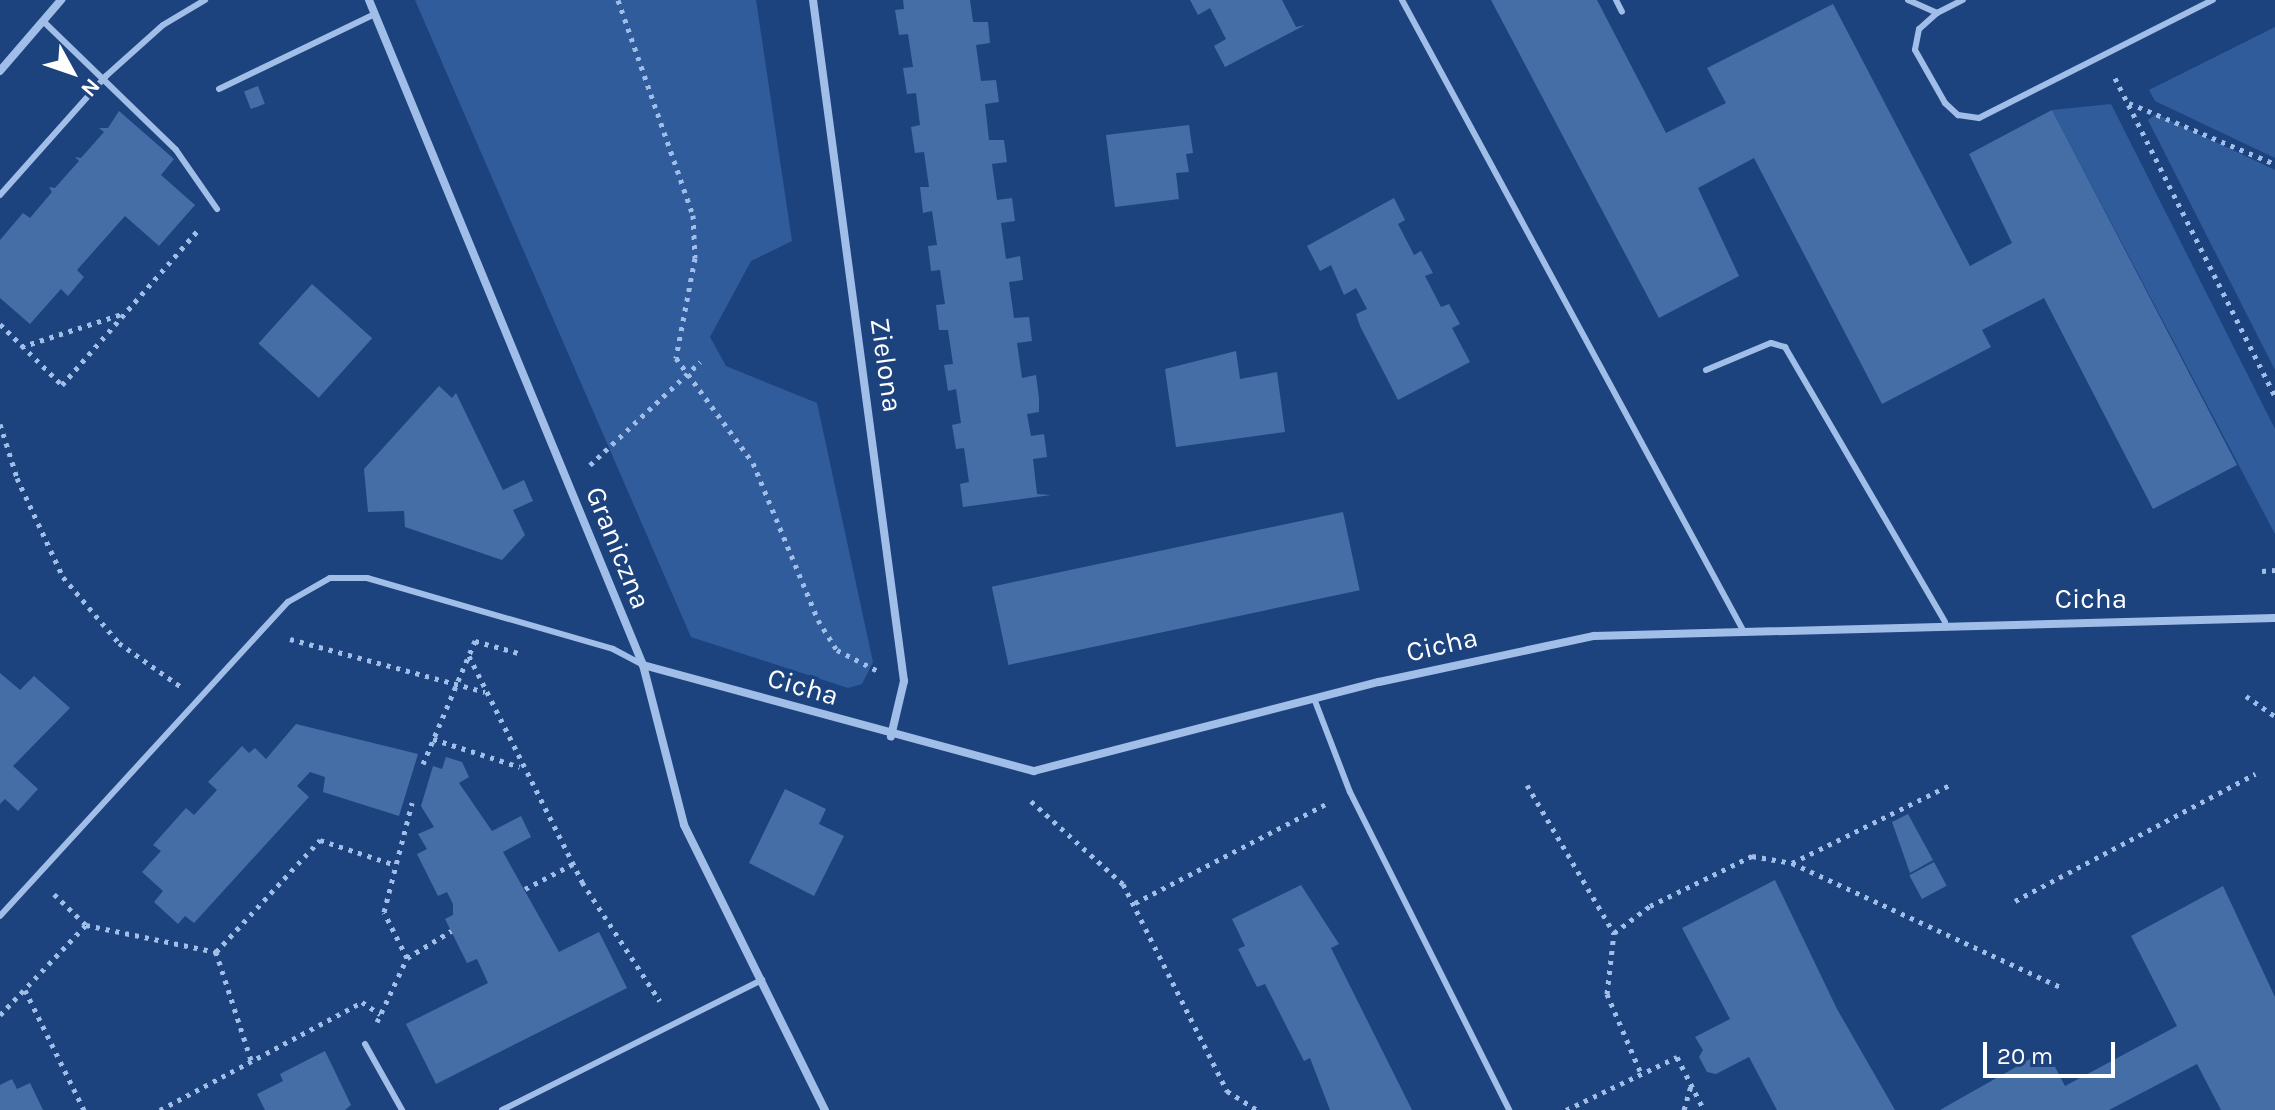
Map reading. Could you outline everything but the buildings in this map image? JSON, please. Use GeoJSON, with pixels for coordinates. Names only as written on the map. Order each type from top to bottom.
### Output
{"type":"FeatureCollection","features":[{"type":"Feature","properties":{"kind":"street"},"geometry":{"type":"LineString","coordinates":[[0,71],[61,0]]}},
{"type":"Feature","properties":{"kind":"street","name":"Graniczna"},"geometry":{"type":"LineString","coordinates":[[369,0],[643,665],[684,825],[825,1110]]}},
{"type":"Feature","properties":{"kind":"street","name":"Zielona"},"geometry":{"type":"LineString","coordinates":[[813,0],[904,681],[891,736]]}},
{"type":"Feature","properties":{"kind":"street","name":"Cicha"},"geometry":{"type":"LineString","coordinates":[[643,665],[891,736],[1034,771],[1594,636],[1945,622],[2275,618]]}},
{"type":"Feature","properties":{"kind":"lane"},"geometry":{"type":"LineString","coordinates":[[0,195],[106,76],[163,25],[205,0]]}},
{"type":"Feature","properties":{"kind":"lane"},"geometry":{"type":"LineString","coordinates":[[1402,0],[1744,632]]}},
{"type":"Feature","properties":{"kind":"lane"},"geometry":{"type":"LineString","coordinates":[[1616,0],[1622,12]]}},
{"type":"Feature","properties":{"kind":"lane"},"geometry":{"type":"LineString","coordinates":[[1908,0],[1937,13]]}},
{"type":"Feature","properties":{"kind":"lane"},"geometry":{"type":"LineString","coordinates":[[1963,0],[1937,13],[1919,29],[1915,50],[1958,115],[1979,118],[2213,0]]}},
{"type":"Feature","properties":{"kind":"lane"},"geometry":{"type":"LineString","coordinates":[[219,89],[375,14]]}},
{"type":"Feature","properties":{"kind":"lane"},"geometry":{"type":"LineString","coordinates":[[43,21],[106,76],[176,150],[217,209]]}},
{"type":"Feature","properties":{"kind":"lane"},"geometry":{"type":"LineString","coordinates":[[1706,370],[1771,343],[1785,347],[1945,622]]}},
{"type":"Feature","properties":{"kind":"lane"},"geometry":{"type":"LineString","coordinates":[[0,916],[262,631],[309,586],[347,574],[613,649],[643,665]]}},
{"type":"Feature","properties":{"kind":"lane"},"geometry":{"type":"LineString","coordinates":[[1315,701],[1350,792],[1509,1110]]}},
{"type":"Feature","properties":{"kind":"lane"},"geometry":{"type":"LineString","coordinates":[[502,1110],[762,980]]}},
{"type":"Feature","properties":{"kind":"lane"},"geometry":{"type":"LineString","coordinates":[[365,1044],[402,1110]]}},
{"type":"Feature","properties":{"kind":"path"},"geometry":{"type":"LineString","coordinates":[[618,0],[693,215],[695,258],[677,334],[676,358],[685,375],[737,433],[831,640],[878,672]]}},
{"type":"Feature","properties":{"kind":"path"},"geometry":{"type":"LineString","coordinates":[[2103,55],[2274,392]]}},
{"type":"Feature","properties":{"kind":"path"},"geometry":{"type":"LineString","coordinates":[[2128,103],[2275,164]]}},
{"type":"Feature","properties":{"kind":"path"},"geometry":{"type":"LineString","coordinates":[[0,324],[62,385],[217,209]]}},
{"type":"Feature","properties":{"kind":"path"},"geometry":{"type":"LineString","coordinates":[[21,347],[126,312]]}},
{"type":"Feature","properties":{"kind":"path"},"geometry":{"type":"LineString","coordinates":[[589,465],[700,362]]}},
{"type":"Feature","properties":{"kind":"path"},"geometry":{"type":"LineString","coordinates":[[0,424],[40,531],[89,614],[199,699]]}},
{"type":"Feature","properties":{"kind":"path"},"geometry":{"type":"LineString","coordinates":[[2262,571],[2275,570]]}},
{"type":"Feature","properties":{"kind":"path"},"geometry":{"type":"LineString","coordinates":[[262,631],[486,692]]}},
{"type":"Feature","properties":{"kind":"path"},"geometry":{"type":"LineString","coordinates":[[423,764],[453,685],[475,641],[522,654]]}},
{"type":"Feature","properties":{"kind":"path"},"geometry":{"type":"LineString","coordinates":[[469,656],[521,768],[573,864],[660,1001]]}},
{"type":"Feature","properties":{"kind":"path"},"geometry":{"type":"LineString","coordinates":[[2246,696],[2275,716]]}},
{"type":"Feature","properties":{"kind":"path"},"geometry":{"type":"LineString","coordinates":[[433,739],[521,768]]}},
{"type":"Feature","properties":{"kind":"path"},"geometry":{"type":"LineString","coordinates":[[2015,901],[2255,774]]}},
{"type":"Feature","properties":{"kind":"path"},"geometry":{"type":"LineString","coordinates":[[1792,863],[1952,784]]}},
{"type":"Feature","properties":{"kind":"path"},"geometry":{"type":"LineString","coordinates":[[1527,785],[1614,933],[1607,994],[1640,1071]]}},
{"type":"Feature","properties":{"kind":"path"},"geometry":{"type":"LineString","coordinates":[[1135,903],[1350,792]]}},
{"type":"Feature","properties":{"kind":"path"},"geometry":{"type":"LineString","coordinates":[[1031,801],[1123,884],[1227,1091],[1258,1110]]}},
{"type":"Feature","properties":{"kind":"path"},"geometry":{"type":"LineString","coordinates":[[407,958],[384,912],[392,864],[412,803]]}},
{"type":"Feature","properties":{"kind":"path"},"geometry":{"type":"LineString","coordinates":[[216,952],[320,840],[392,864]]}},
{"type":"Feature","properties":{"kind":"path"},"geometry":{"type":"LineString","coordinates":[[1614,933],[1650,906],[1752,856],[1792,863],[2062,988]]}},
{"type":"Feature","properties":{"kind":"path"},"geometry":{"type":"LineString","coordinates":[[525,889],[573,864]]}},
{"type":"Feature","properties":{"kind":"path"},"geometry":{"type":"LineString","coordinates":[[36,876],[86,925],[216,952]]}},
{"type":"Feature","properties":{"kind":"path"},"geometry":{"type":"LineString","coordinates":[[0,1015],[86,925]]}},
{"type":"Feature","properties":{"kind":"path"},"geometry":{"type":"LineString","coordinates":[[365,1044],[407,958],[451,931]]}},
{"type":"Feature","properties":{"kind":"path"},"geometry":{"type":"LineString","coordinates":[[216,952],[251,1060]]}},
{"type":"Feature","properties":{"kind":"path"},"geometry":{"type":"LineString","coordinates":[[25,990],[84,1110]]}},
{"type":"Feature","properties":{"kind":"path"},"geometry":{"type":"LineString","coordinates":[[160,1110],[362,1002],[380,1014]]}},
{"type":"Feature","properties":{"kind":"path"},"geometry":{"type":"LineString","coordinates":[[1566,1110],[1640,1071],[1677,1057],[1704,1110]]}},
{"type":"Feature","properties":{"kind":"path"},"geometry":{"type":"LineString","coordinates":[[1684,1110],[1691,1084]]}},
{"type":"Feature","properties":{"kind":"shaded area"},"geometry":{"type":"Polygon","coordinates":[[[415,0],[756,0],[792,241],[751,261],[710,337],[726,366],[817,403],[873,662],[862,684],[848,688],[691,637],[415,0]]]}},
{"type":"Feature","properties":{"kind":"shaded area"},"geometry":{"type":"Polygon","coordinates":[[[2275,27],[2275,158],[2155,101],[2149,90],[2275,27]]]}},
{"type":"Feature","properties":{"kind":"shaded area"},"geometry":{"type":"Polygon","coordinates":[[[2111,104],[2275,429],[2275,534],[2052,110],[2111,104]]]}},
{"type":"Feature","properties":{"kind":"shaded area"},"geometry":{"type":"Polygon","coordinates":[[[2156,114],[2275,170],[2275,370],[2148,120],[2156,114]]]}}]}
